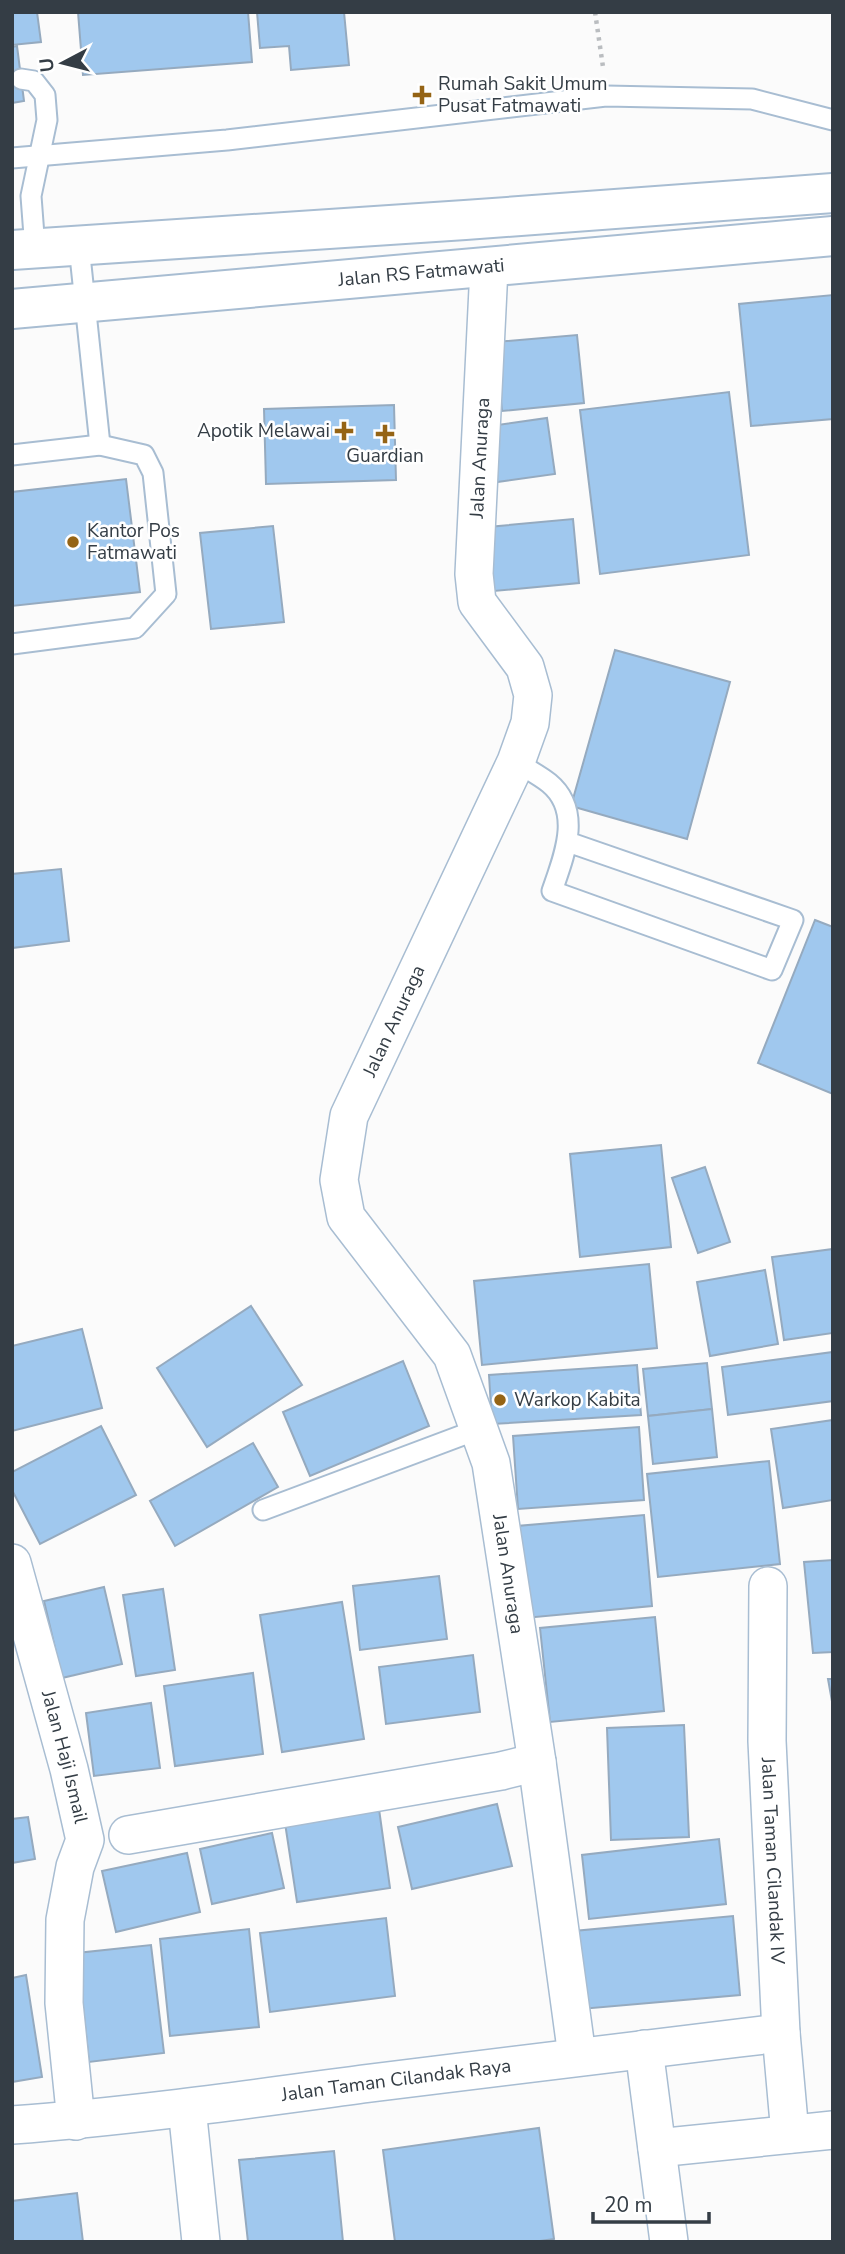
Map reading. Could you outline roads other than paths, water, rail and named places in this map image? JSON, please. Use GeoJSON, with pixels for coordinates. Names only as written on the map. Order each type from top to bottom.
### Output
{"type":"FeatureCollection","features":[{"type":"Feature","properties":{"kind":"main road"},"geometry":{"type":"LineString","coordinates":[[23,249],[833,193]]}},
{"type":"Feature","properties":{"kind":"main road","name":"Jalan RS Fatmawati"},"geometry":{"type":"LineString","coordinates":[[12,309],[833,236]]}},
{"type":"Feature","properties":{"kind":"street","name":"Jalan Anuraga"},"geometry":{"type":"LineString","coordinates":[[489,268],[474,574],[477,602],[525,667],[533,695],[530,723],[516,762],[349,1116],[339,1180],[346,1217],[452,1355],[491,1463],[537,1762],[577,2056]]}},
{"type":"Feature","properties":{"kind":"street","name":"Jalan Haji Ismail"},"geometry":{"type":"LineString","coordinates":[[12,1563],[69,1769],[85,1840],[75,1867],[65,1920],[64,2003],[76,2120]]}},
{"type":"Feature","properties":{"kind":"street","name":"Jalan Taman Cilandak IV"},"geometry":{"type":"LineString","coordinates":[[768,1586],[766,1741],[781,2033],[790,2134]]}},
{"type":"Feature","properties":{"kind":"street"},"geometry":{"type":"LineString","coordinates":[[128,1835],[501,1771],[537,1762]]}},
{"type":"Feature","properties":{"kind":"street","name":"Jalan Taman Cilandak Raya"},"geometry":{"type":"LineString","coordinates":[[12,2125],[187,2108],[577,2056],[781,2033]]}},
{"type":"Feature","properties":{"kind":"street"},"geometry":{"type":"LineString","coordinates":[[644,2049],[669,2242]]}},
{"type":"Feature","properties":{"kind":"street"},"geometry":{"type":"LineString","coordinates":[[187,2108],[201,2242]]}},
{"type":"Feature","properties":{"kind":"street"},"geometry":{"type":"LineString","coordinates":[[657,2148],[833,2130]]}},
{"type":"Feature","properties":{"kind":"lane"},"geometry":{"type":"LineString","coordinates":[[21,79],[34,81],[45,95],[47,120],[23,249]]}},
{"type":"Feature","properties":{"kind":"lane"},"geometry":{"type":"LineString","coordinates":[[12,158],[227,140],[606,96],[752,99],[833,120]]}},
{"type":"Feature","properties":{"kind":"lane"},"geometry":{"type":"LineString","coordinates":[[79,246],[100,445]]}},
{"type":"Feature","properties":{"kind":"lane"},"geometry":{"type":"LineString","coordinates":[[12,455],[100,445],[144,455],[153,473],[166,594],[135,628],[12,644]]}},
{"type":"Feature","properties":{"kind":"lane"},"geometry":{"type":"LineString","coordinates":[[516,762],[551,785],[568,806],[568,842],[552,891],[772,970],[793,920],[568,842]]}},
{"type":"Feature","properties":{"kind":"lane"},"geometry":{"type":"LineString","coordinates":[[263,1510],[479,1429]]}},
{"type":"Feature","properties":{"kind":"place","name":"Rumah Sakit Umum Pusat Fatmawati"},"geometry":{"type":"Point","coordinates":[422,95]}},
{"type":"Feature","properties":{"kind":"place","name":"Apotik Melawai"},"geometry":{"type":"Point","coordinates":[344,431]}},
{"type":"Feature","properties":{"kind":"place","name":"Guardian"},"geometry":{"type":"Point","coordinates":[385,434]}},
{"type":"Feature","properties":{"kind":"place","name":"Kantor Pos Fatmawati"},"geometry":{"type":"Point","coordinates":[73,542]}},
{"type":"Feature","properties":{"kind":"place","name":"Warkop Kabita"},"geometry":{"type":"Point","coordinates":[500,1400]}}]}
